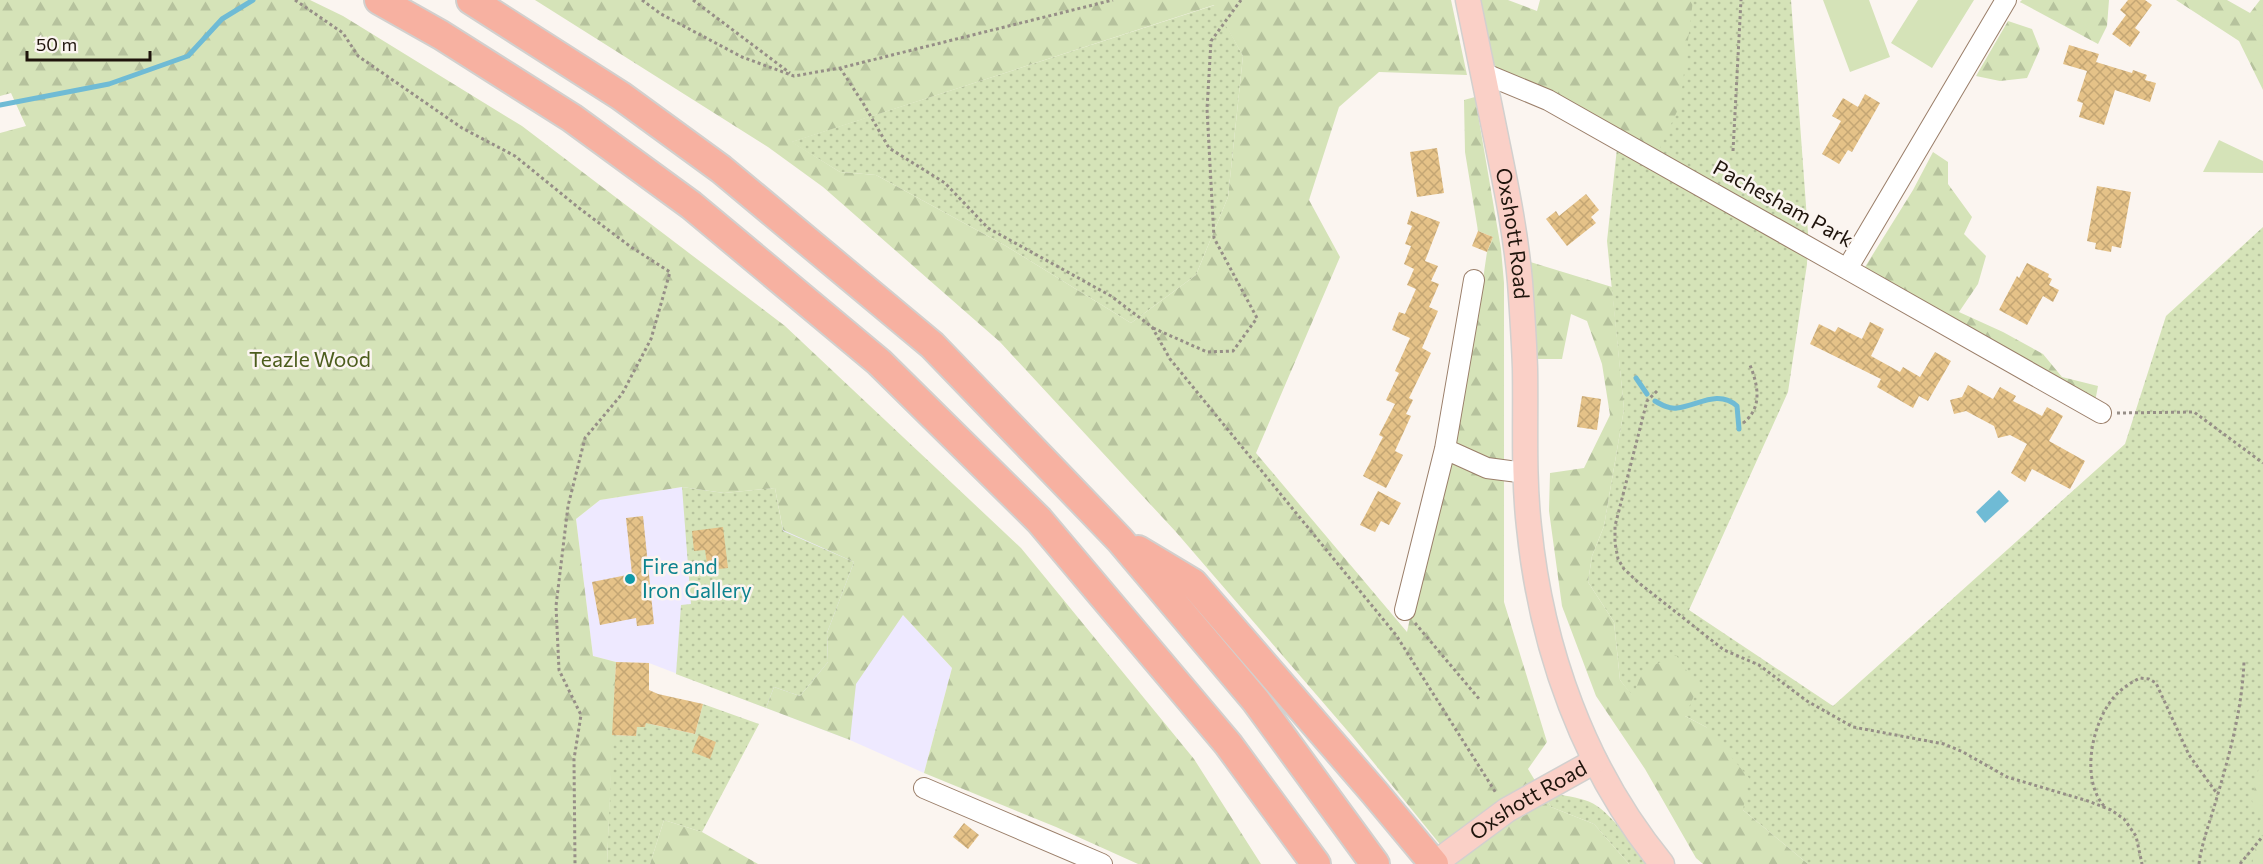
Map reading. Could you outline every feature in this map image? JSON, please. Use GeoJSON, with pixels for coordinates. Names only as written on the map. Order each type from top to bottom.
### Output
{"type":"FeatureCollection","features":[{"type":"Feature","properties":{"kind":"highway"},"geometry":{"type":"LineString","coordinates":[[379,0],[441,35],[572,118],[691,206],[879,362],[1039,520],[1228,744],[1316,864]]}},
{"type":"Feature","properties":{"kind":"highway"},"geometry":{"type":"LineString","coordinates":[[471,0],[621,96],[730,177],[932,345],[1120,540],[1256,701],[1375,864]]}},
{"type":"Feature","properties":{"kind":"highway"},"geometry":{"type":"LineString","coordinates":[[1120,540],[1193,583],[1434,864]]}},
{"type":"Feature","properties":{"kind":"main road","name":"Oxshott Road"},"geometry":{"type":"LineString","coordinates":[[1468,0],[1484,73],[1520,280],[1525,365],[1526,473],[1529,526],[1537,586],[1549,638],[1568,700],[1595,761],[1639,835],[1662,864]]}},
{"type":"Feature","properties":{"kind":"main road","name":"Oxshott Road"},"geometry":{"type":"LineString","coordinates":[[1434,864],[1503,812],[1595,761]]}},
{"type":"Feature","properties":{"kind":"street","name":"Pachesham Park"},"geometry":{"type":"LineString","coordinates":[[1484,73],[1548,100],[1846,269],[2006,0]]}},
{"type":"Feature","properties":{"kind":"street"},"geometry":{"type":"LineString","coordinates":[[1846,269],[2101,413]]}},
{"type":"Feature","properties":{"kind":"street","name":"Oxshott Road"},"geometry":{"type":"LineString","coordinates":[[1405,610],[1445,449],[1474,280]]}},
{"type":"Feature","properties":{"kind":"street"},"geometry":{"type":"LineString","coordinates":[[1445,449],[1487,468],[1526,473]]}},
{"type":"Feature","properties":{"kind":"street"},"geometry":{"type":"LineString","coordinates":[[924,788],[1102,864]]}},
{"type":"Feature","properties":{"kind":"path"},"geometry":{"type":"LineString","coordinates":[[295,0],[343,33],[358,56],[462,128],[515,156],[631,247],[670,272],[651,339],[622,394],[585,438],[568,506],[556,606],[559,670],[581,716],[574,759],[575,864]]}},
{"type":"Feature","properties":{"kind":"path"},"geometry":{"type":"LineString","coordinates":[[642,0],[661,14],[742,57],[794,76],[840,68],[1113,0]]}},
{"type":"Feature","properties":{"kind":"path"},"geometry":{"type":"LineString","coordinates":[[693,0],[794,76]]}},
{"type":"Feature","properties":{"kind":"path"},"geometry":{"type":"LineString","coordinates":[[840,68],[889,148],[945,183],[988,228],[1111,296],[1152,327],[1207,352],[1233,351],[1257,318],[1214,238],[1207,109],[1211,41],[1241,0]]}},
{"type":"Feature","properties":{"kind":"path"},"geometry":{"type":"LineString","coordinates":[[1733,151],[1738,92],[1741,0]]}},
{"type":"Feature","properties":{"kind":"path"},"geometry":{"type":"LineString","coordinates":[[1152,327],[1170,359],[1396,635],[1503,812]]}},
{"type":"Feature","properties":{"kind":"path"},"geometry":{"type":"LineString","coordinates":[[1743,423],[1754,411],[1758,396],[1750,365]]}},
{"type":"Feature","properties":{"kind":"path"},"geometry":{"type":"LineString","coordinates":[[1657,391],[1647,401],[1615,526],[1618,559],[1624,569],[1724,650],[1759,665],[1807,701],[1842,723],[1866,730],[1944,744],[2007,777],[2106,808],[2124,819],[2132,829],[2140,844],[2142,864]]}},
{"type":"Feature","properties":{"kind":"path"},"geometry":{"type":"LineString","coordinates":[[2101,413],[2194,412],[2263,464]]}},
{"type":"Feature","properties":{"kind":"path"},"geometry":{"type":"LineString","coordinates":[[1405,610],[1480,700]]}},
{"type":"Feature","properties":{"kind":"path"},"geometry":{"type":"LineString","coordinates":[[2199,864],[2234,736],[2243,685],[2244,662]]}},
{"type":"Feature","properties":{"kind":"path"},"geometry":{"type":"LineString","coordinates":[[2106,808],[2096,793],[2094,783],[2092,761],[2095,735],[2103,714],[2114,696],[2140,678],[2156,683],[2189,755],[2218,795]]}},
{"type":"Feature","properties":{"kind":"path"},"geometry":{"type":"LineString","coordinates":[[2240,864],[2263,836]]}},
{"type":"Feature","properties":{"kind":"shaded area"},"geometry":{"type":"Polygon","coordinates":[[[682,487],[724,493],[854,562],[952,668],[924,773],[850,740],[649,663],[616,662],[593,656],[576,519],[600,500],[682,487]]]}},
{"type":"Feature","properties":{"kind":"green space","name":"Teazle Wood"},"geometry":{"type":"Polygon","coordinates":[[[0,0],[310,0],[343,16],[522,126],[785,326],[1021,548],[1194,759],[1261,864],[1138,864],[1056,827],[924,773],[952,668],[903,615],[856,684],[850,740],[766,708],[774,687],[800,696],[828,662],[827,633],[854,562],[783,530],[775,488],[724,493],[682,487],[600,500],[576,519],[593,656],[616,662],[607,864],[0,864],[0,133],[26,126],[11,93],[0,96],[0,0]]]}},
{"type":"Feature","properties":{"kind":"green space"},"geometry":{"type":"Polygon","coordinates":[[[535,0],[1451,0],[1467,75],[1379,72],[1339,107],[1309,200],[1340,257],[1256,453],[1407,632],[1482,286],[1487,252],[1493,237],[1478,231],[1465,152],[1464,100],[1475,97],[1501,249],[1504,283],[1504,602],[1547,742],[1528,769],[1551,807],[1594,824],[1629,864],[1456,864],[1352,736],[1176,532],[1000,342],[823,187],[768,147],[535,0]],[[1214,5],[792,142],[840,172],[876,175],[1006,246],[1131,323],[1196,275],[1228,197],[1243,56],[1214,5]]]}},
{"type":"Feature","properties":{"kind":"green space"},"geometry":{"type":"Polygon","coordinates":[[[1480,0],[1508,0],[1537,11],[1540,0],[1693,0],[1680,105],[1659,150],[1575,105],[1495,68],[1480,0]]]}},
{"type":"Feature","properties":{"kind":"green space"},"geometry":{"type":"Polygon","coordinates":[[[1658,0],[1791,0],[1808,233],[1807,264],[1788,392],[1689,610],[1833,706],[2125,444],[2166,316],[2263,227],[2263,864],[1808,864],[1743,810],[1706,727],[1685,716],[1633,697],[1620,680],[1614,622],[1588,582],[1592,556],[1604,526],[1624,409],[1607,241],[1617,148],[1628,133],[1658,0]]]}},
{"type":"Feature","properties":{"kind":"green space"},"geometry":{"type":"Polygon","coordinates":[[[1823,0],[1869,0],[1890,57],[1850,72],[1823,0]]]}},
{"type":"Feature","properties":{"kind":"green space"},"geometry":{"type":"Polygon","coordinates":[[[1918,0],[1974,0],[1932,68],[1891,43],[1918,0]]]}},
{"type":"Feature","properties":{"kind":"green space"},"geometry":{"type":"Polygon","coordinates":[[[2022,0],[2109,0],[2107,26],[2098,44],[2020,2],[2022,0]]]}},
{"type":"Feature","properties":{"kind":"green space"},"geometry":{"type":"Polygon","coordinates":[[[2176,0],[2227,0],[2250,13],[2260,0],[2263,0],[2263,90],[2239,41],[2176,0]]]}},
{"type":"Feature","properties":{"kind":"green space"},"geometry":{"type":"Polygon","coordinates":[[[1215,5],[1243,56],[1228,197],[1196,275],[1131,323],[1006,246],[876,175],[840,172],[791,142],[1215,5]]]}},
{"type":"Feature","properties":{"kind":"green space"},"geometry":{"type":"Polygon","coordinates":[[[2008,21],[2032,29],[2040,49],[2027,78],[2000,81],[1976,76],[2008,21]]]}},
{"type":"Feature","properties":{"kind":"green space"},"geometry":{"type":"Polygon","coordinates":[[[2219,140],[2263,161],[2263,173],[2203,172],[2219,140]]]}},
{"type":"Feature","properties":{"kind":"green space"},"geometry":{"type":"Polygon","coordinates":[[[1933,152],[1948,162],[1948,184],[1972,217],[1964,234],[1986,256],[1978,284],[1959,312],[2043,354],[2062,377],[2098,386],[2095,402],[1871,280],[1865,267],[1913,190],[1933,152]]]}},
{"type":"Feature","properties":{"kind":"green space"},"geometry":{"type":"Polygon","coordinates":[[[1527,261],[1612,287],[1624,409],[1604,526],[1592,556],[1588,582],[1614,622],[1620,680],[1633,696],[1643,670],[1676,655],[1698,687],[1685,716],[1706,727],[1749,778],[1743,810],[1808,864],[1703,864],[1696,858],[1645,769],[1596,696],[1562,606],[1549,511],[1550,473],[1584,468],[1610,415],[1602,364],[1587,321],[1571,314],[1562,359],[1537,359],[1527,261]]]}},
{"type":"Feature","properties":{"kind":"green space"},"geometry":{"type":"Polygon","coordinates":[[[682,487],[724,493],[775,488],[783,531],[854,562],[827,633],[828,662],[800,696],[774,687],[766,708],[676,674],[681,605],[691,604],[682,487]]]}},
{"type":"Feature","properties":{"kind":"green space"},"geometry":{"type":"Polygon","coordinates":[[[703,704],[759,724],[702,832],[664,820],[650,864],[607,864],[612,735],[636,736],[637,727],[645,727],[647,711],[650,724],[695,734],[703,704]]]}},
{"type":"Feature","properties":{"kind":"green space"},"geometry":{"type":"Polygon","coordinates":[[[2263,747],[2263,816],[2252,801],[2263,747]]]}},
{"type":"Feature","properties":{"kind":"green space"},"geometry":{"type":"Polygon","coordinates":[[[1561,795],[1589,802],[1604,811],[1647,864],[1629,864],[1594,824],[1551,807],[1546,799],[1561,795]]]}},
{"type":"Feature","properties":{"kind":"green space"},"geometry":{"type":"Polygon","coordinates":[[[2263,816],[2263,864],[2252,864],[2263,816]]]}},
{"type":"Feature","properties":{"kind":"green space"},"geometry":{"type":"Polygon","coordinates":[[[664,820],[702,832],[758,864],[650,864],[664,820]]]}},
{"type":"Feature","properties":{"kind":"water"},"geometry":{"type":"Polygon","coordinates":[[[1999,490],[2009,501],[1985,523],[1976,512],[1999,490]]]}},
{"type":"Feature","properties":{"kind":"building"},"geometry":{"type":"Polygon","coordinates":[[[2128,0],[2145,0],[2152,5],[2135,28],[2140,32],[2130,47],[2112,34],[2126,15],[2120,10],[2128,0]]]}},
{"type":"Feature","properties":{"kind":"building"},"geometry":{"type":"Polygon","coordinates":[[[2069,45],[2099,54],[2096,62],[2147,75],[2145,80],[2156,83],[2150,102],[2115,90],[2104,125],[2079,117],[2083,103],[2077,101],[2087,71],[2063,64],[2069,45]]]}},
{"type":"Feature","properties":{"kind":"building"},"geometry":{"type":"Polygon","coordinates":[[[1865,94],[1880,103],[1852,152],[1848,150],[1839,164],[1822,154],[1841,121],[1832,116],[1843,98],[1858,107],[1865,94]]]}},
{"type":"Feature","properties":{"kind":"building"},"geometry":{"type":"Polygon","coordinates":[[[1437,148],[1444,193],[1417,197],[1410,152],[1437,148]]]}},
{"type":"Feature","properties":{"kind":"building"},"geometry":{"type":"Polygon","coordinates":[[[2097,186],[2131,192],[2121,248],[2112,246],[2111,252],[2095,249],[2096,243],[2087,241],[2097,186]]]}},
{"type":"Feature","properties":{"kind":"building"},"geometry":{"type":"Polygon","coordinates":[[[1586,194],[1599,210],[1591,217],[1596,223],[1567,246],[1546,219],[1556,211],[1559,216],[1586,194]]]}},
{"type":"Feature","properties":{"kind":"building"},"geometry":{"type":"Polygon","coordinates":[[[1411,211],[1440,222],[1425,261],[1438,266],[1431,281],[1439,284],[1429,307],[1438,311],[1422,348],[1431,353],[1409,398],[1413,400],[1406,414],[1411,416],[1395,451],[1403,455],[1386,488],[1363,476],[1383,437],[1379,435],[1395,404],[1386,400],[1399,373],[1395,371],[1410,338],[1392,330],[1399,312],[1405,314],[1416,289],[1407,285],[1414,269],[1404,264],[1411,246],[1405,244],[1412,226],[1407,224],[1411,211]]]}},
{"type":"Feature","properties":{"kind":"building"},"geometry":{"type":"Polygon","coordinates":[[[1478,231],[1493,237],[1487,252],[1472,246],[1478,231]]]}},
{"type":"Feature","properties":{"kind":"building"},"geometry":{"type":"Polygon","coordinates":[[[2027,263],[2049,274],[2048,277],[2052,279],[2049,285],[2059,290],[2053,302],[2043,296],[2027,325],[1999,310],[2017,276],[2019,278],[2027,263]]]}},
{"type":"Feature","properties":{"kind":"building"},"geometry":{"type":"Polygon","coordinates":[[[1870,322],[1884,329],[1871,356],[1900,372],[1903,367],[1920,377],[1935,352],[1951,361],[1928,401],[1919,396],[1913,408],[1877,387],[1881,379],[1810,344],[1819,324],[1835,332],[1838,327],[1862,339],[1870,322]]]}},
{"type":"Feature","properties":{"kind":"building"},"geometry":{"type":"Polygon","coordinates":[[[1968,385],[1993,399],[2000,387],[2016,396],[2013,401],[2042,416],[2047,407],[2063,416],[2049,441],[2085,461],[2070,489],[2032,469],[2025,482],[2011,473],[2027,444],[2010,435],[1998,438],[1994,426],[1966,411],[1954,414],[1950,400],[1962,397],[1968,385]]]}},
{"type":"Feature","properties":{"kind":"building"},"geometry":{"type":"Polygon","coordinates":[[[1582,396],[1601,399],[1597,430],[1577,427],[1582,396]]]}},
{"type":"Feature","properties":{"kind":"building"},"geometry":{"type":"Polygon","coordinates":[[[1378,491],[1401,503],[1389,525],[1381,521],[1375,532],[1360,525],[1378,491]]]}},
{"type":"Feature","properties":{"kind":"building"},"geometry":{"type":"Polygon","coordinates":[[[643,516],[654,624],[637,626],[636,618],[600,625],[592,582],[632,574],[626,518],[643,516]]]}},
{"type":"Feature","properties":{"kind":"building"},"geometry":{"type":"Polygon","coordinates":[[[723,527],[728,568],[708,570],[705,550],[694,551],[692,531],[723,527]]]}},
{"type":"Feature","properties":{"kind":"building"},"geometry":{"type":"Polygon","coordinates":[[[616,662],[649,663],[649,690],[703,704],[695,734],[646,723],[645,727],[637,727],[636,736],[612,735],[616,662]]]}},
{"type":"Feature","properties":{"kind":"building"},"geometry":{"type":"Polygon","coordinates":[[[699,735],[716,742],[710,759],[692,752],[699,735]]]}},
{"type":"Feature","properties":{"kind":"building"},"geometry":{"type":"Polygon","coordinates":[[[964,823],[979,835],[968,849],[953,837],[964,823]]]}},
{"type":"Feature","properties":{"kind":"waterway"},"geometry":{"type":"LineString","coordinates":[[0,105],[109,84],[188,56],[222,19],[253,0]]}},
{"type":"Feature","properties":{"kind":"waterway"},"geometry":{"type":"LineString","coordinates":[[1636,378],[1647,394]]}},
{"type":"Feature","properties":{"kind":"waterway"},"geometry":{"type":"LineString","coordinates":[[1655,401],[1674,408],[1707,400],[1730,401],[1737,406],[1739,429]]}},
{"type":"Feature","properties":{"kind":"place","name":"Fire and Iron Gallery"},"geometry":{"type":"Point","coordinates":[630,579]}}]}
